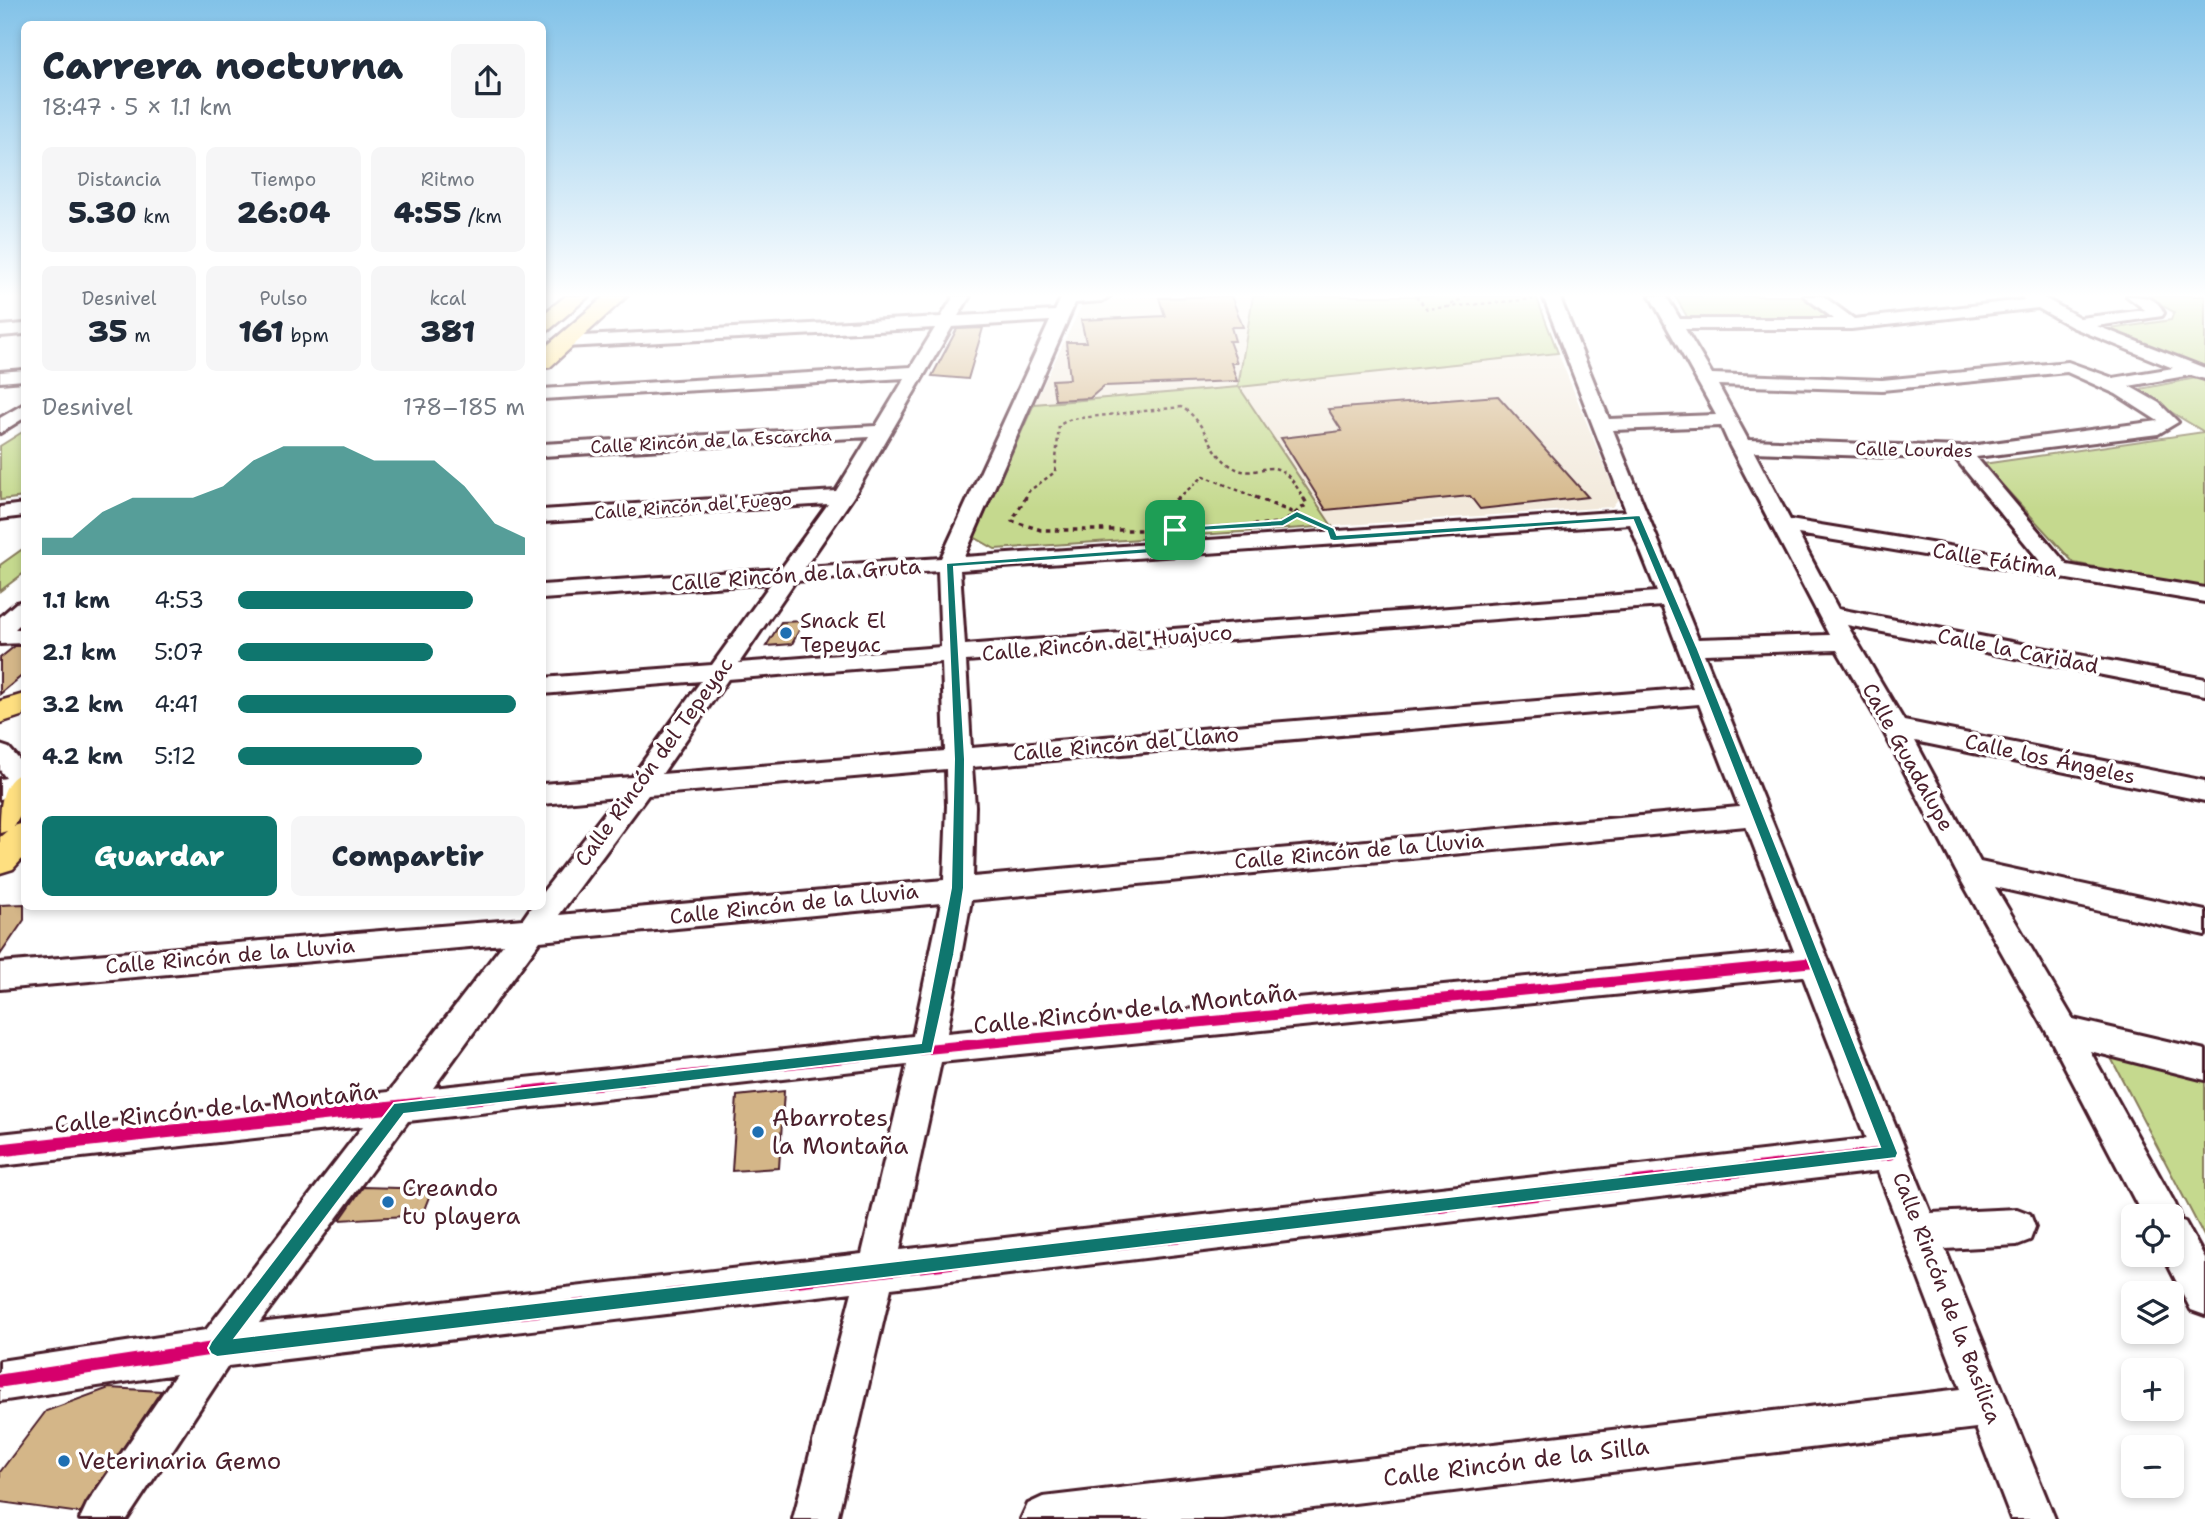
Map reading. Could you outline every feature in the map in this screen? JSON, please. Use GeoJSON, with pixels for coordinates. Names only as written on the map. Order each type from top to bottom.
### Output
{"type":"FeatureCollection","features":[{"type":"Feature","properties":{"kind":"main road"},"geometry":{"type":"LineString","coordinates":[[0,712],[21,705]]}},
{"type":"Feature","properties":{"kind":"main road"},"geometry":{"type":"LineString","coordinates":[[0,820],[14,789]]}},
{"type":"Feature","properties":{"kind":"main road"},"geometry":{"type":"LineString","coordinates":[[0,859],[21,839]]}},
{"type":"Feature","properties":{"kind":"street","name":"Calle Rincón del Tepeyac"},"geometry":{"type":"LineString","coordinates":[[102,1519],[217,1348],[640,786],[843,497],[919,367]]}},
{"type":"Feature","properties":{"kind":"street"},"geometry":{"type":"LineString","coordinates":[[815,1519],[876,1273],[927,1049],[958,888],[960,759],[949,565],[1039,367]]}},
{"type":"Feature","properties":{"kind":"street","name":"Calle Rincón de la Basílica"},"geometry":{"type":"LineString","coordinates":[[1580,367],[1636,517],[1691,647],[2033,1519]]}},
{"type":"Feature","properties":{"kind":"street","name":"Calle Guadalupe"},"geometry":{"type":"LineString","coordinates":[[1699,367],[1844,642],[1895,728],[1970,871],[2062,1030],[2156,1204]]}},
{"type":"Feature","properties":{"kind":"street"},"geometry":{"type":"LineString","coordinates":[[1706,379],[1882,385],[2049,367]]}},
{"type":"Feature","properties":{"kind":"street"},"geometry":{"type":"LineString","coordinates":[[2062,367],[2087,371],[2110,384],[2198,372]]}},
{"type":"Feature","properties":{"kind":"street"},"geometry":{"type":"LineString","coordinates":[[546,394],[916,372]]}},
{"type":"Feature","properties":{"kind":"street"},"geometry":{"type":"LineString","coordinates":[[0,377],[21,375]]}},
{"type":"Feature","properties":{"kind":"street","name":"Calle Lourdes"},"geometry":{"type":"LineString","coordinates":[[1740,446],[1962,453],[2158,428],[2169,422],[2160,412],[2110,384]]}},
{"type":"Feature","properties":{"kind":"street"},"geometry":{"type":"LineString","coordinates":[[0,427],[21,412]]}},
{"type":"Feature","properties":{"kind":"street"},"geometry":{"type":"LineString","coordinates":[[1603,425],[1726,420]]}},
{"type":"Feature","properties":{"kind":"street","name":"Calle Rincón de la Escarcha"},"geometry":{"type":"LineString","coordinates":[[546,450],[880,431]]}},
{"type":"Feature","properties":{"kind":"street"},"geometry":{"type":"LineString","coordinates":[[1962,453],[2059,570]]}},
{"type":"Feature","properties":{"kind":"street","name":"Calle Rincón del Fuego"},"geometry":{"type":"LineString","coordinates":[[546,516],[843,497]]}},
{"type":"Feature","properties":{"kind":"street"},"geometry":{"type":"LineString","coordinates":[[0,513],[21,510]]}},
{"type":"Feature","properties":{"kind":"street","name":"Calle Rincón de la Gruta"},"geometry":{"type":"LineString","coordinates":[[546,592],[949,565],[1178,539],[1334,538],[1636,517]]}},
{"type":"Feature","properties":{"kind":"street","name":"Calle Fátima"},"geometry":{"type":"LineString","coordinates":[[1784,525],[2205,595]]}},
{"type":"Feature","properties":{"kind":"street","name":"Calle Rincón del Huajuco"},"geometry":{"type":"LineString","coordinates":[[546,686],[1671,598]]}},
{"type":"Feature","properties":{"kind":"street"},"geometry":{"type":"LineString","coordinates":[[0,630],[21,611]]}},
{"type":"Feature","properties":{"kind":"street","name":"Calle la Caridad"},"geometry":{"type":"LineString","coordinates":[[1832,615],[2205,687]]}},
{"type":"Feature","properties":{"kind":"street"},"geometry":{"type":"LineString","coordinates":[[0,637],[21,636]]}},
{"type":"Feature","properties":{"kind":"street"},"geometry":{"type":"LineString","coordinates":[[1691,647],[1844,642]]}},
{"type":"Feature","properties":{"kind":"street","name":"Calle Rincón del Llano"},"geometry":{"type":"LineString","coordinates":[[546,794],[1709,695]]}},
{"type":"Feature","properties":{"kind":"street","name":"Calle los Ángeles"},"geometry":{"type":"LineString","coordinates":[[1895,728],[2205,791]]}},
{"type":"Feature","properties":{"kind":"street"},"geometry":{"type":"LineString","coordinates":[[0,754],[11,765],[14,789]]}},
{"type":"Feature","properties":{"kind":"street","name":"Calle Rincón de la Lluvia"},"geometry":{"type":"LineString","coordinates":[[0,976],[531,930],[1756,815]]}},
{"type":"Feature","properties":{"kind":"street"},"geometry":{"type":"LineString","coordinates":[[1970,871],[2205,923]]}},
{"type":"Feature","properties":{"kind":"street","name":"Calle Rincón de la Montaña"},"geometry":{"type":"LineString","coordinates":[[0,1150],[927,1049],[1815,962]]}},
{"type":"Feature","properties":{"kind":"street"},"geometry":{"type":"LineString","coordinates":[[2062,1030],[2205,1065]]}},
{"type":"Feature","properties":{"kind":"street"},"geometry":{"type":"LineString","coordinates":[[0,1381],[217,1348],[1890,1153]]}},
{"type":"Feature","properties":{"kind":"street"},"geometry":{"type":"LineString","coordinates":[[1920,1231],[2017,1227]]}},
{"type":"Feature","properties":{"kind":"street"},"geometry":{"type":"LineString","coordinates":[[2184,1257],[2205,1296]]}},
{"type":"Feature","properties":{"kind":"street","name":"Calle Rincón de la Silla"},"geometry":{"type":"LineString","coordinates":[[1043,1519],[1988,1405]]}},
{"type":"Feature","properties":{"kind":"path"},"geometry":{"type":"LineString","coordinates":[[1181,407],[1193,412],[1229,465],[1242,470],[1278,469],[1286,472],[1307,504],[1283,523],[1178,539],[1041,530],[1012,521],[1029,491],[1055,472],[1059,425],[1071,419],[1181,407]]}},
{"type":"Feature","properties":{"kind":"path"},"geometry":{"type":"LineString","coordinates":[[1178,539],[1168,505],[1204,476],[1331,530],[1334,538]]}},
{"type":"Feature","properties":{"kind":"shaded area"},"geometry":{"type":"Polygon","coordinates":[[[1052,367],[1242,367],[1239,387],[1428,367],[1564,367],[1618,499],[1612,507],[1332,526],[1238,387],[1034,404],[1052,367]]]}},
{"type":"Feature","properties":{"kind":"green space"},"geometry":{"type":"Polygon","coordinates":[[[1241,367],[1428,367],[1239,387],[1332,526],[995,549],[974,537],[1034,404],[1238,387],[1241,367]]]}},
{"type":"Feature","properties":{"kind":"green space"},"geometry":{"type":"Polygon","coordinates":[[[2196,378],[2205,381],[2205,588],[2074,563],[1983,464],[2204,432],[2135,390],[2196,378]]]}},
{"type":"Feature","properties":{"kind":"green space"},"geometry":{"type":"Polygon","coordinates":[[[21,433],[21,497],[0,500],[0,446],[21,433]]]}},
{"type":"Feature","properties":{"kind":"green space"},"geometry":{"type":"Polygon","coordinates":[[[21,550],[21,575],[0,591],[0,565],[21,550]]]}},
{"type":"Feature","properties":{"kind":"green space"},"geometry":{"type":"Polygon","coordinates":[[[2110,1056],[2205,1081],[2205,1238],[2110,1056]]]}},
{"type":"Feature","properties":{"kind":"building"},"geometry":{"type":"Polygon","coordinates":[[[937,367],[972,367],[968,379],[932,376],[937,367]]]}},
{"type":"Feature","properties":{"kind":"building"},"geometry":{"type":"Polygon","coordinates":[[[1069,367],[1232,367],[1237,381],[1104,386],[1090,398],[1055,400],[1052,380],[1070,379],[1069,367]]]}},
{"type":"Feature","properties":{"kind":"building"},"geometry":{"type":"Polygon","coordinates":[[[1498,396],[1588,497],[1480,509],[1470,496],[1326,510],[1281,438],[1342,431],[1328,409],[1498,396]]]}},
{"type":"Feature","properties":{"kind":"building","name":"Snack El Tepeyac"},"geometry":{"type":"Polygon","coordinates":[[[804,621],[792,644],[766,646],[781,622],[804,621]]]}},
{"type":"Feature","properties":{"kind":"building"},"geometry":{"type":"Polygon","coordinates":[[[15,646],[21,646],[21,676],[0,694],[0,658],[15,646]]]}},
{"type":"Feature","properties":{"kind":"building"},"geometry":{"type":"Polygon","coordinates":[[[21,904],[24,920],[0,955],[0,905],[21,904]]]}},
{"type":"Feature","properties":{"kind":"building","name":"Abarrotes la Montaña"},"geometry":{"type":"Polygon","coordinates":[[[784,1091],[779,1168],[732,1171],[737,1096],[784,1091]]]}},
{"type":"Feature","properties":{"kind":"building","name":"Creando tu playera"},"geometry":{"type":"Polygon","coordinates":[[[363,1187],[432,1189],[422,1215],[340,1220],[363,1187]]]}},
{"type":"Feature","properties":{"kind":"building","name":"Veterinaria Gemo"},"geometry":{"type":"Polygon","coordinates":[[[109,1388],[161,1391],[80,1513],[0,1502],[0,1472],[46,1411],[109,1388]]]}},
{"type":"Feature","properties":{"kind":"cycle path"},"geometry":{"type":"LineString","coordinates":[[0,1150],[927,1049],[1815,962]]}},
{"type":"Feature","properties":{"kind":"cycle path"},"geometry":{"type":"LineString","coordinates":[[0,1381],[217,1348],[1890,1153]]}},
{"type":"Feature","properties":{"kind":"place","name":"Snack El Tepeyac"},"geometry":{"type":"Point","coordinates":[786,633]}},
{"type":"Feature","properties":{"kind":"place","name":"Abarrotes la Montaña"},"geometry":{"type":"Point","coordinates":[758,1132]}},
{"type":"Feature","properties":{"kind":"place","name":"Creando tu playera"},"geometry":{"type":"Point","coordinates":[388,1202]}},
{"type":"Feature","properties":{"kind":"place","name":"Veterinaria Gemo"},"geometry":{"type":"Point","coordinates":[64,1461]}},
{"type":"Feature","properties":{"kind":"route"},"geometry":{"type":"LineString","coordinates":[[1297,514],[1331,530],[1334,538],[1636,517],[1691,647],[1890,1153],[217,1348],[400,1108],[927,1049],[958,888],[960,759],[949,565],[1181,549],[1175,530],[1283,523],[1297,514]]}}]}
